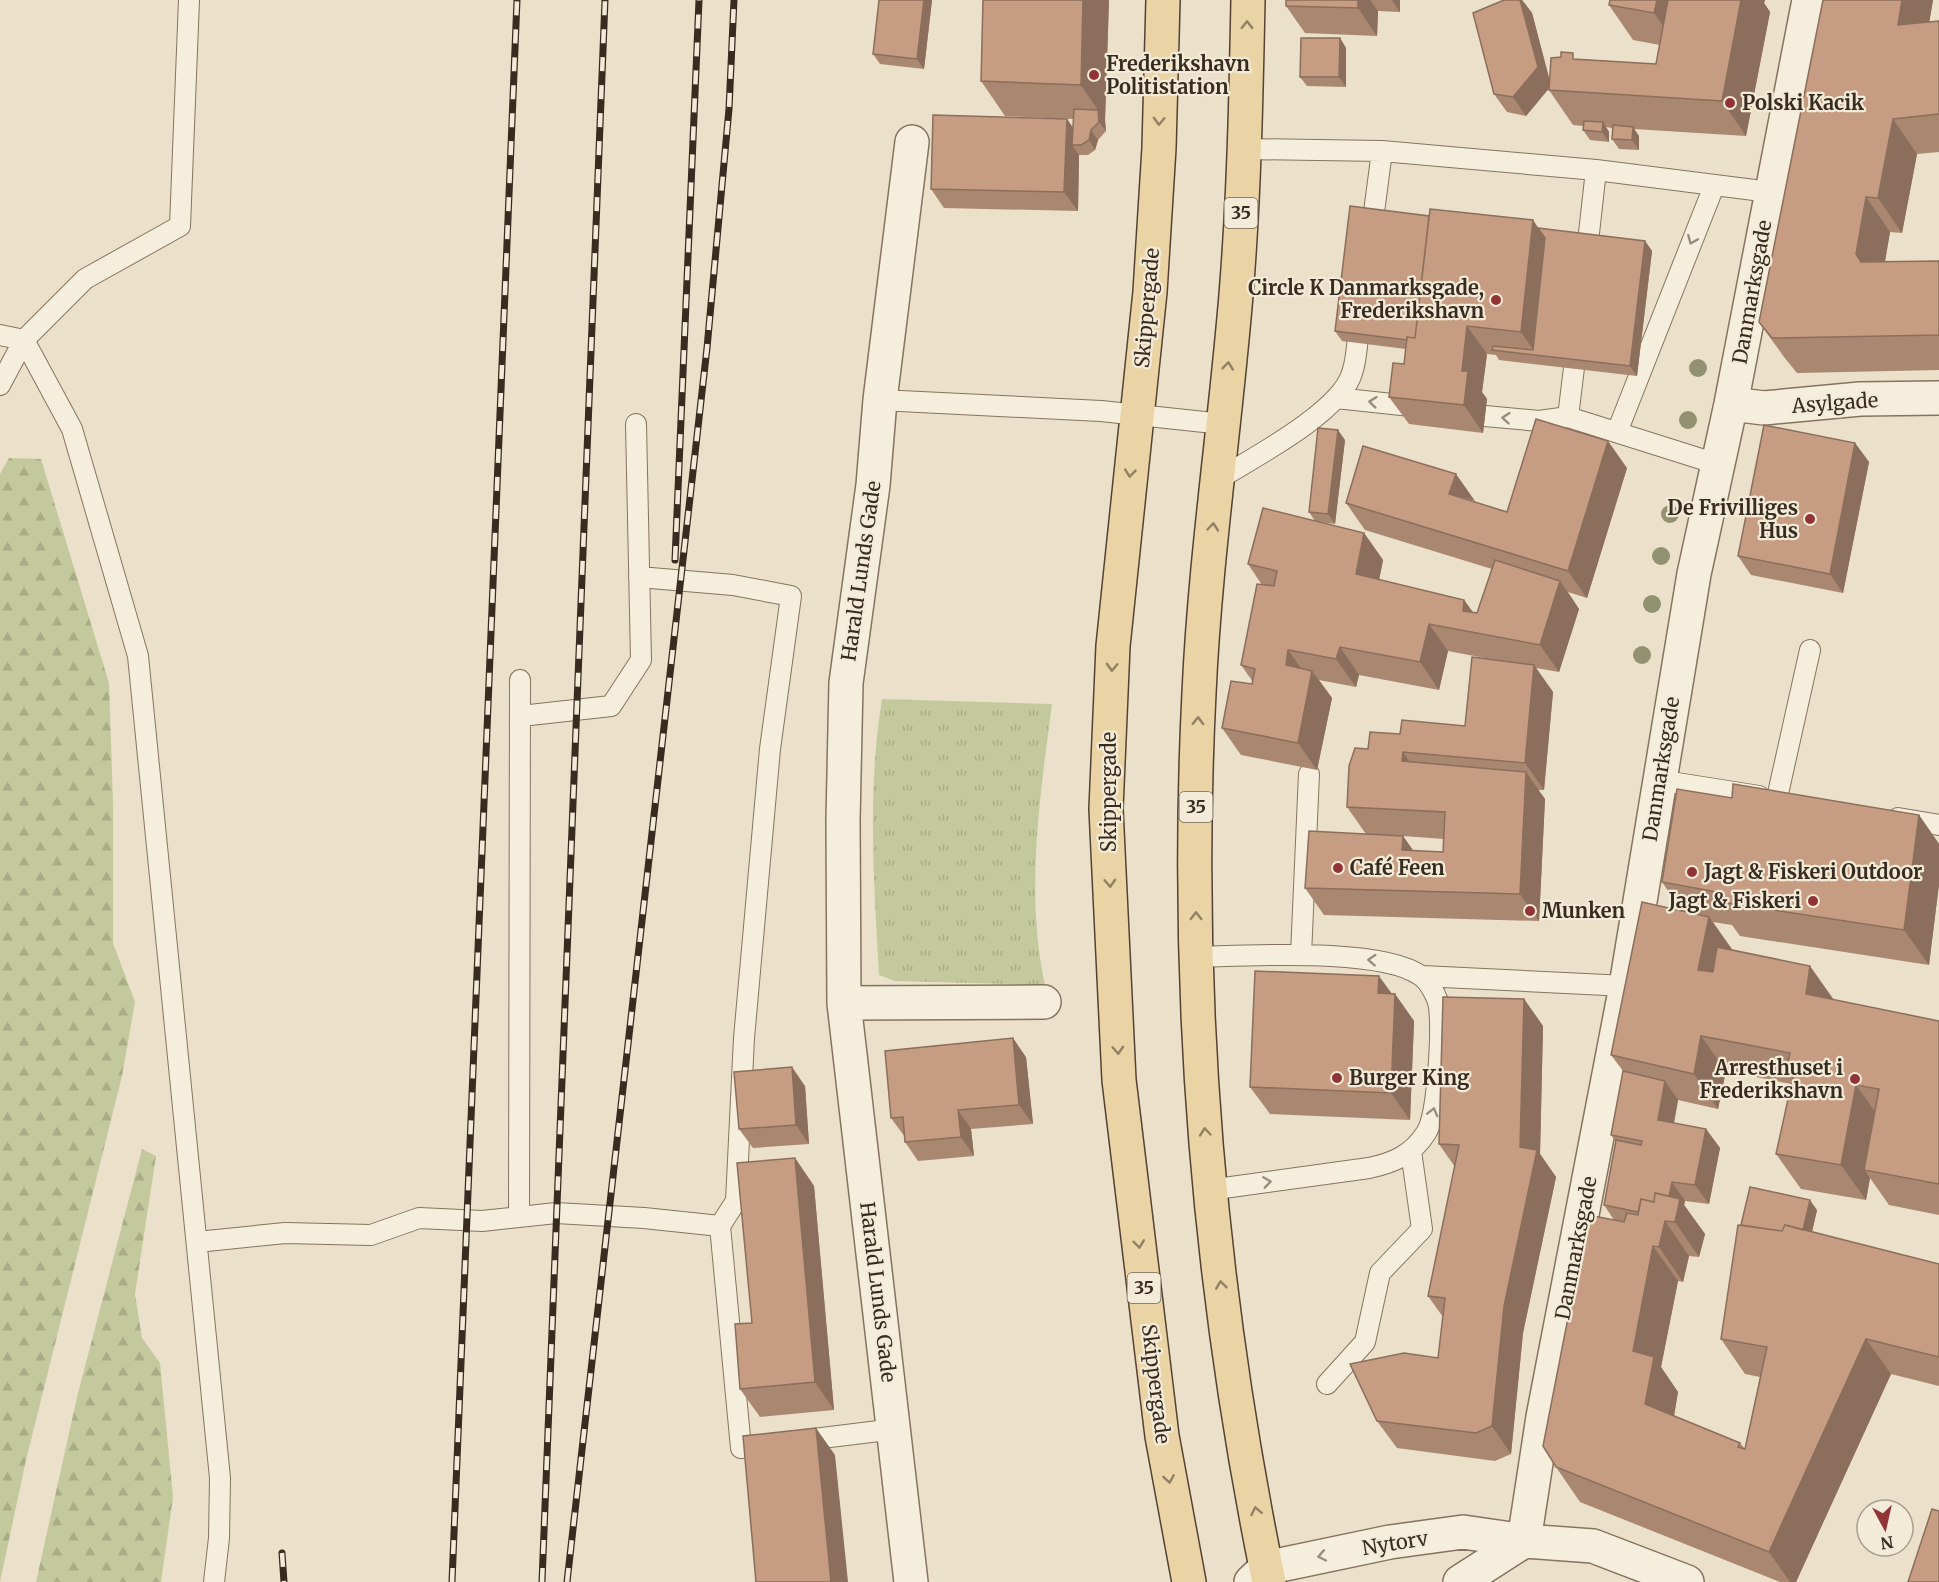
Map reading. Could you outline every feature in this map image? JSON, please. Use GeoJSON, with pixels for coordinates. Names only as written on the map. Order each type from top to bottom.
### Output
{"type":"FeatureCollection","features":[{"type":"Feature","properties":{"kind":"main road","name":"Skippergade"},"geometry":{"type":"LineString","coordinates":[[1163,0],[1159,148],[1151,281],[1113,646],[1106,808],[1119,1080],[1162,1436],[1189,1582]]}},
{"type":"Feature","properties":{"kind":"main road","name":"35"},"geometry":{"type":"LineString","coordinates":[[1248,0],[1245,148],[1236,296],[1216,480],[1199,691],[1195,957],[1200,1071],[1209,1190],[1228,1343],[1262,1577]]}},
{"type":"Feature","properties":{"kind":"street","name":"Danmarksgade"},"geometry":{"type":"LineString","coordinates":[[1524,1541],[1543,1417],[1626,986],[1658,780],[1694,574],[1731,404],[1770,192],[1809,0]]}},
{"type":"Feature","properties":{"kind":"street","name":"Harald Lunds Gade"},"geometry":{"type":"LineString","coordinates":[[911,1582],[844,1003],[846,683],[873,485],[880,400],[912,142]]}},
{"type":"Feature","properties":{"kind":"street","name":"Asylgade"},"geometry":{"type":"LineString","coordinates":[[1731,404],[1764,408],[1860,399],[1939,398]]}},
{"type":"Feature","properties":{"kind":"street"},"geometry":{"type":"LineString","coordinates":[[844,1003],[1044,1002]]}},
{"type":"Feature","properties":{"kind":"street","name":"Nytorv"},"geometry":{"type":"LineString","coordinates":[[1262,1577],[1390,1542],[1463,1532],[1524,1541],[1593,1546],[1671,1579]]}},
{"type":"Feature","properties":{"kind":"street"},"geometry":{"type":"LineString","coordinates":[[1460,1582],[1524,1541]]}},
{"type":"Feature","properties":{"kind":"lane"},"geometry":{"type":"LineString","coordinates":[[0,386],[24,340],[85,279],[180,226],[189,0]]}},
{"type":"Feature","properties":{"kind":"lane"},"geometry":{"type":"LineString","coordinates":[[1245,148],[1382,151],[1596,170],[1770,192]]}},
{"type":"Feature","properties":{"kind":"lane"},"geometry":{"type":"LineString","coordinates":[[1368,257],[1382,151]]}},
{"type":"Feature","properties":{"kind":"lane"},"geometry":{"type":"LineString","coordinates":[[1584,276],[1596,170]]}},
{"type":"Feature","properties":{"kind":"lane"},"geometry":{"type":"LineString","coordinates":[[1617,432],[1714,186]]}},
{"type":"Feature","properties":{"kind":"lane"},"geometry":{"type":"LineString","coordinates":[[1216,480],[1277,443],[1336,398],[1352,374],[1362,304]]}},
{"type":"Feature","properties":{"kind":"lane"},"geometry":{"type":"LineString","coordinates":[[1568,417],[1579,323]]}},
{"type":"Feature","properties":{"kind":"lane"},"geometry":{"type":"LineString","coordinates":[[0,335],[24,340],[72,429],[138,656],[220,1478],[219,1538],[214,1582]]}},
{"type":"Feature","properties":{"kind":"lane"},"geometry":{"type":"LineString","coordinates":[[1336,398],[1411,406]]}},
{"type":"Feature","properties":{"kind":"lane"},"geometry":{"type":"LineString","coordinates":[[880,400],[1136,415],[1223,424]]}},
{"type":"Feature","properties":{"kind":"lane"},"geometry":{"type":"LineString","coordinates":[[1485,416],[1539,421],[1568,417],[1717,464]]}},
{"type":"Feature","properties":{"kind":"lane"},"geometry":{"type":"LineString","coordinates":[[521,716],[611,706],[641,660],[636,424]]}},
{"type":"Feature","properties":{"kind":"lane"},"geometry":{"type":"LineString","coordinates":[[639,577],[733,585],[791,596],[770,749],[744,1038],[736,1201],[720,1226],[741,1449],[895,1429]]}},
{"type":"Feature","properties":{"kind":"lane"},"geometry":{"type":"LineString","coordinates":[[1777,798],[1810,650]]}},
{"type":"Feature","properties":{"kind":"lane"},"geometry":{"type":"LineString","coordinates":[[519,1216],[520,680]]}},
{"type":"Feature","properties":{"kind":"lane"},"geometry":{"type":"LineString","coordinates":[[1301,955],[1309,774]]}},
{"type":"Feature","properties":{"kind":"lane"},"geometry":{"type":"LineString","coordinates":[[1658,780],[1800,802]]}},
{"type":"Feature","properties":{"kind":"lane"},"geometry":{"type":"LineString","coordinates":[[1881,816],[1939,825]]}},
{"type":"Feature","properties":{"kind":"lane"},"geometry":{"type":"LineString","coordinates":[[1195,957],[1301,955],[1384,960],[1422,976],[1626,986]]}},
{"type":"Feature","properties":{"kind":"lane"},"geometry":{"type":"LineString","coordinates":[[1209,1190],[1370,1168],[1393,1162],[1411,1151],[1426,1133],[1436,1111],[1440,1005],[1422,976]]}},
{"type":"Feature","properties":{"kind":"lane"},"geometry":{"type":"LineString","coordinates":[[1327,1384],[1365,1341],[1380,1273],[1422,1229],[1411,1151]]}},
{"type":"Feature","properties":{"kind":"lane"},"geometry":{"type":"LineString","coordinates":[[196,1242],[285,1233],[371,1235],[419,1218],[482,1221],[556,1213],[644,1218],[720,1226]]}},
{"type":"Feature","properties":{"kind":"green space"},"geometry":{"type":"Polygon","coordinates":[[[9,458],[41,459],[109,683],[113,802],[113,943],[135,1002],[122,1076],[26,1460],[0,1582],[0,474],[9,458]]]}},
{"type":"Feature","properties":{"kind":"green space"},"geometry":{"type":"Polygon","coordinates":[[[882,699],[1052,704],[1039,809],[1035,880],[1039,951],[1045,985],[895,981],[879,975],[873,802],[877,733],[882,699]]]}},
{"type":"Feature","properties":{"kind":"green space"},"geometry":{"type":"Polygon","coordinates":[[[142,1149],[156,1156],[135,1294],[142,1338],[160,1363],[173,1497],[161,1582],[36,1582],[78,1393],[142,1149]]]}},
{"type":"Feature","properties":{"kind":"building"},"geometry":{"type":"Polygon","coordinates":[[[879,0],[924,0],[917,59],[873,54],[879,0]]]}},
{"type":"Feature","properties":{"kind":"building"},"geometry":{"type":"Polygon","coordinates":[[[983,0],[1083,0],[1081,85],[981,81],[983,0]]]}},
{"type":"Feature","properties":{"kind":"building"},"geometry":{"type":"Polygon","coordinates":[[[1286,0],[1358,0],[1358,8],[1286,6],[1286,0]]]}},
{"type":"Feature","properties":{"kind":"building"},"geometry":{"type":"Polygon","coordinates":[[[1504,0],[1520,0],[1538,67],[1513,97],[1494,94],[1473,13],[1504,0]]]}},
{"type":"Feature","properties":{"kind":"building"},"geometry":{"type":"Polygon","coordinates":[[[1610,0],[1657,0],[1654,13],[1609,5],[1610,0]]]}},
{"type":"Feature","properties":{"kind":"building"},"geometry":{"type":"Polygon","coordinates":[[[1668,0],[1741,0],[1722,101],[1549,90],[1551,58],[1561,57],[1561,52],[1573,53],[1573,59],[1656,64],[1668,0]]]}},
{"type":"Feature","properties":{"kind":"building"},"geometry":{"type":"Polygon","coordinates":[[[1823,0],[1902,0],[1898,25],[1939,21],[1939,114],[1893,119],[1878,198],[1866,197],[1856,254],[1861,262],[1939,261],[1939,335],[1772,338],[1759,322],[1823,0]]]}},
{"type":"Feature","properties":{"kind":"building"},"geometry":{"type":"Polygon","coordinates":[[[1301,38],[1340,38],[1339,77],[1300,77],[1301,38]]]}},
{"type":"Feature","properties":{"kind":"building"},"geometry":{"type":"Polygon","coordinates":[[[1074,109],[1098,110],[1099,122],[1091,130],[1089,140],[1081,145],[1072,145],[1074,109]]]}},
{"type":"Feature","properties":{"kind":"building"},"geometry":{"type":"Polygon","coordinates":[[[933,115],[1067,119],[1064,192],[931,189],[933,115]]]}},
{"type":"Feature","properties":{"kind":"building"},"geometry":{"type":"Polygon","coordinates":[[[1584,121],[1603,122],[1602,132],[1583,130],[1584,121]]]}},
{"type":"Feature","properties":{"kind":"building"},"geometry":{"type":"Polygon","coordinates":[[[1613,125],[1633,127],[1632,140],[1612,139],[1613,125]]]}},
{"type":"Feature","properties":{"kind":"building"},"geometry":{"type":"Polygon","coordinates":[[[1350,206],[1429,216],[1415,338],[1407,337],[1407,340],[1335,331],[1350,206]]]}},
{"type":"Feature","properties":{"kind":"building"},"geometry":{"type":"Polygon","coordinates":[[[1430,209],[1533,220],[1521,332],[1467,326],[1462,371],[1468,371],[1464,405],[1389,397],[1393,363],[1404,364],[1407,337],[1415,338],[1430,209]]]}},
{"type":"Feature","properties":{"kind":"building"},"geometry":{"type":"Polygon","coordinates":[[[1538,228],[1645,241],[1630,366],[1492,350],[1493,346],[1533,350],[1545,238],[1538,228]]]}},
{"type":"Feature","properties":{"kind":"building"},"geometry":{"type":"Polygon","coordinates":[[[1536,419],[1608,441],[1568,571],[1346,503],[1363,446],[1456,474],[1449,494],[1507,512],[1536,419]]]}},
{"type":"Feature","properties":{"kind":"building","name":"De Frivilliges Hus"},"geometry":{"type":"Polygon","coordinates":[[[1764,425],[1855,443],[1830,574],[1738,556],[1764,425]]]}},
{"type":"Feature","properties":{"kind":"building"},"geometry":{"type":"Polygon","coordinates":[[[1318,428],[1338,430],[1328,514],[1309,512],[1318,428]]]}},
{"type":"Feature","properties":{"kind":"building"},"geometry":{"type":"Polygon","coordinates":[[[1263,508],[1364,533],[1356,574],[1464,600],[1463,611],[1477,613],[1495,560],[1560,581],[1540,645],[1429,624],[1420,662],[1340,647],[1336,659],[1288,650],[1286,665],[1312,671],[1298,743],[1222,728],[1231,681],[1252,684],[1255,669],[1241,665],[1257,584],[1274,586],[1277,571],[1248,564],[1263,508]]]}},
{"type":"Feature","properties":{"kind":"building"},"geometry":{"type":"Polygon","coordinates":[[[1472,657],[1534,665],[1525,763],[1403,752],[1402,761],[1526,772],[1520,894],[1305,888],[1309,831],[1403,836],[1402,850],[1443,852],[1445,812],[1347,807],[1349,766],[1355,748],[1368,749],[1370,732],[1400,734],[1402,720],[1465,726],[1472,657]]]}},
{"type":"Feature","properties":{"kind":"building","name":"Jagt & Fiskeri"},"geometry":{"type":"Polygon","coordinates":[[[1733,784],[1919,815],[1904,930],[1715,901],[1717,892],[1662,882],[1677,789],[1732,798],[1733,784]]]}},
{"type":"Feature","properties":{"kind":"building","name":"Arresthuset i Frederikshavn"},"geometry":{"type":"Polygon","coordinates":[[[1642,902],[1709,917],[1698,970],[1713,972],[1717,947],[1810,966],[1806,994],[1939,1021],[1939,1184],[1864,1170],[1879,1089],[1856,1085],[1841,1165],[1776,1154],[1794,1072],[1786,1070],[1790,1053],[1701,1036],[1694,1074],[1611,1055],[1642,902]]]}},
{"type":"Feature","properties":{"kind":"building"},"geometry":{"type":"Polygon","coordinates":[[[1255,971],[1379,976],[1378,993],[1395,994],[1391,1093],[1250,1087],[1255,971]]]}},
{"type":"Feature","properties":{"kind":"building"},"geometry":{"type":"Polygon","coordinates":[[[1443,997],[1524,999],[1520,1147],[1537,1150],[1504,1306],[1492,1426],[1476,1433],[1377,1421],[1350,1364],[1404,1353],[1438,1358],[1445,1298],[1428,1296],[1459,1145],[1439,1144],[1443,997]]]}},
{"type":"Feature","properties":{"kind":"building"},"geometry":{"type":"Polygon","coordinates":[[[1013,1038],[1019,1105],[958,1110],[961,1137],[905,1142],[903,1117],[891,1118],[885,1051],[1013,1038]]]}},
{"type":"Feature","properties":{"kind":"building"},"geometry":{"type":"Polygon","coordinates":[[[792,1067],[796,1125],[739,1129],[734,1072],[792,1067]]]}},
{"type":"Feature","properties":{"kind":"building"},"geometry":{"type":"Polygon","coordinates":[[[1623,1071],[1665,1081],[1658,1120],[1706,1129],[1695,1185],[1672,1182],[1669,1196],[1655,1193],[1654,1202],[1641,1199],[1638,1212],[1604,1205],[1616,1140],[1641,1145],[1642,1141],[1611,1135],[1623,1071]]]}},
{"type":"Feature","properties":{"kind":"building"},"geometry":{"type":"Polygon","coordinates":[[[795,1158],[815,1382],[740,1389],[735,1324],[752,1323],[737,1163],[795,1158]]]}},
{"type":"Feature","properties":{"kind":"building"},"geometry":{"type":"Polygon","coordinates":[[[1750,1187],[1810,1200],[1803,1230],[1785,1225],[1782,1231],[1741,1225],[1750,1187]]]}},
{"type":"Feature","properties":{"kind":"building"},"geometry":{"type":"Polygon","coordinates":[[[1655,1193],[1680,1199],[1675,1222],[1665,1221],[1659,1247],[1653,1246],[1633,1351],[1654,1357],[1645,1404],[1740,1443],[1738,1447],[1745,1449],[1767,1347],[1721,1339],[1738,1225],[1782,1231],[1785,1225],[1939,1264],[1939,1357],[1866,1339],[1769,1552],[1556,1467],[1543,1446],[1588,1215],[1624,1222],[1627,1213],[1638,1215],[1641,1199],[1654,1202],[1655,1193]]]}},
{"type":"Feature","properties":{"kind":"building"},"geometry":{"type":"Polygon","coordinates":[[[816,1428],[831,1582],[756,1582],[743,1436],[816,1428]]]}},
{"type":"Feature","properties":{"kind":"building"},"geometry":{"type":"Polygon","coordinates":[[[1932,1509],[1939,1511],[1939,1582],[1908,1582],[1932,1509]]]}},
{"type":"Feature","properties":{"kind":"railway"},"geometry":{"type":"LineString","coordinates":[[452,1582],[517,0]]}},
{"type":"Feature","properties":{"kind":"railway"},"geometry":{"type":"LineString","coordinates":[[542,1582],[605,0]]}},
{"type":"Feature","properties":{"kind":"railway"},"geometry":{"type":"LineString","coordinates":[[675,560],[699,0]]}},
{"type":"Feature","properties":{"kind":"railway"},"geometry":{"type":"LineString","coordinates":[[567,1582],[707,348],[729,109],[734,0]]}},
{"type":"Feature","properties":{"kind":"railway"},"geometry":{"type":"LineString","coordinates":[[282,1553],[284,1582]]}},
{"type":"Feature","properties":{"kind":"place","name":"Frederikshavn Politistation"},"geometry":{"type":"Point","coordinates":[1094,75]}},
{"type":"Feature","properties":{"kind":"place","name":"Polski Kacik"},"geometry":{"type":"Point","coordinates":[1730,103]}},
{"type":"Feature","properties":{"kind":"place","name":"Circle K Danmarksgade, Frederikshavn"},"geometry":{"type":"Point","coordinates":[1496,300]}},
{"type":"Feature","properties":{"kind":"place","name":"De Frivilliges Hus"},"geometry":{"type":"Point","coordinates":[1810,519]}},
{"type":"Feature","properties":{"kind":"place","name":"Café Feen"},"geometry":{"type":"Point","coordinates":[1338,868]}},
{"type":"Feature","properties":{"kind":"place","name":"Jagt & Fiskeri Outdoor"},"geometry":{"type":"Point","coordinates":[1692,872]}},
{"type":"Feature","properties":{"kind":"place","name":"Jagt & Fiskeri"},"geometry":{"type":"Point","coordinates":[1813,901]}},
{"type":"Feature","properties":{"kind":"place","name":"Munken"},"geometry":{"type":"Point","coordinates":[1530,911]}},
{"type":"Feature","properties":{"kind":"place","name":"Burger King"},"geometry":{"type":"Point","coordinates":[1337,1078]}},
{"type":"Feature","properties":{"kind":"place","name":"Arresthuset i Frederikshavn"},"geometry":{"type":"Point","coordinates":[1855,1079]}}]}
